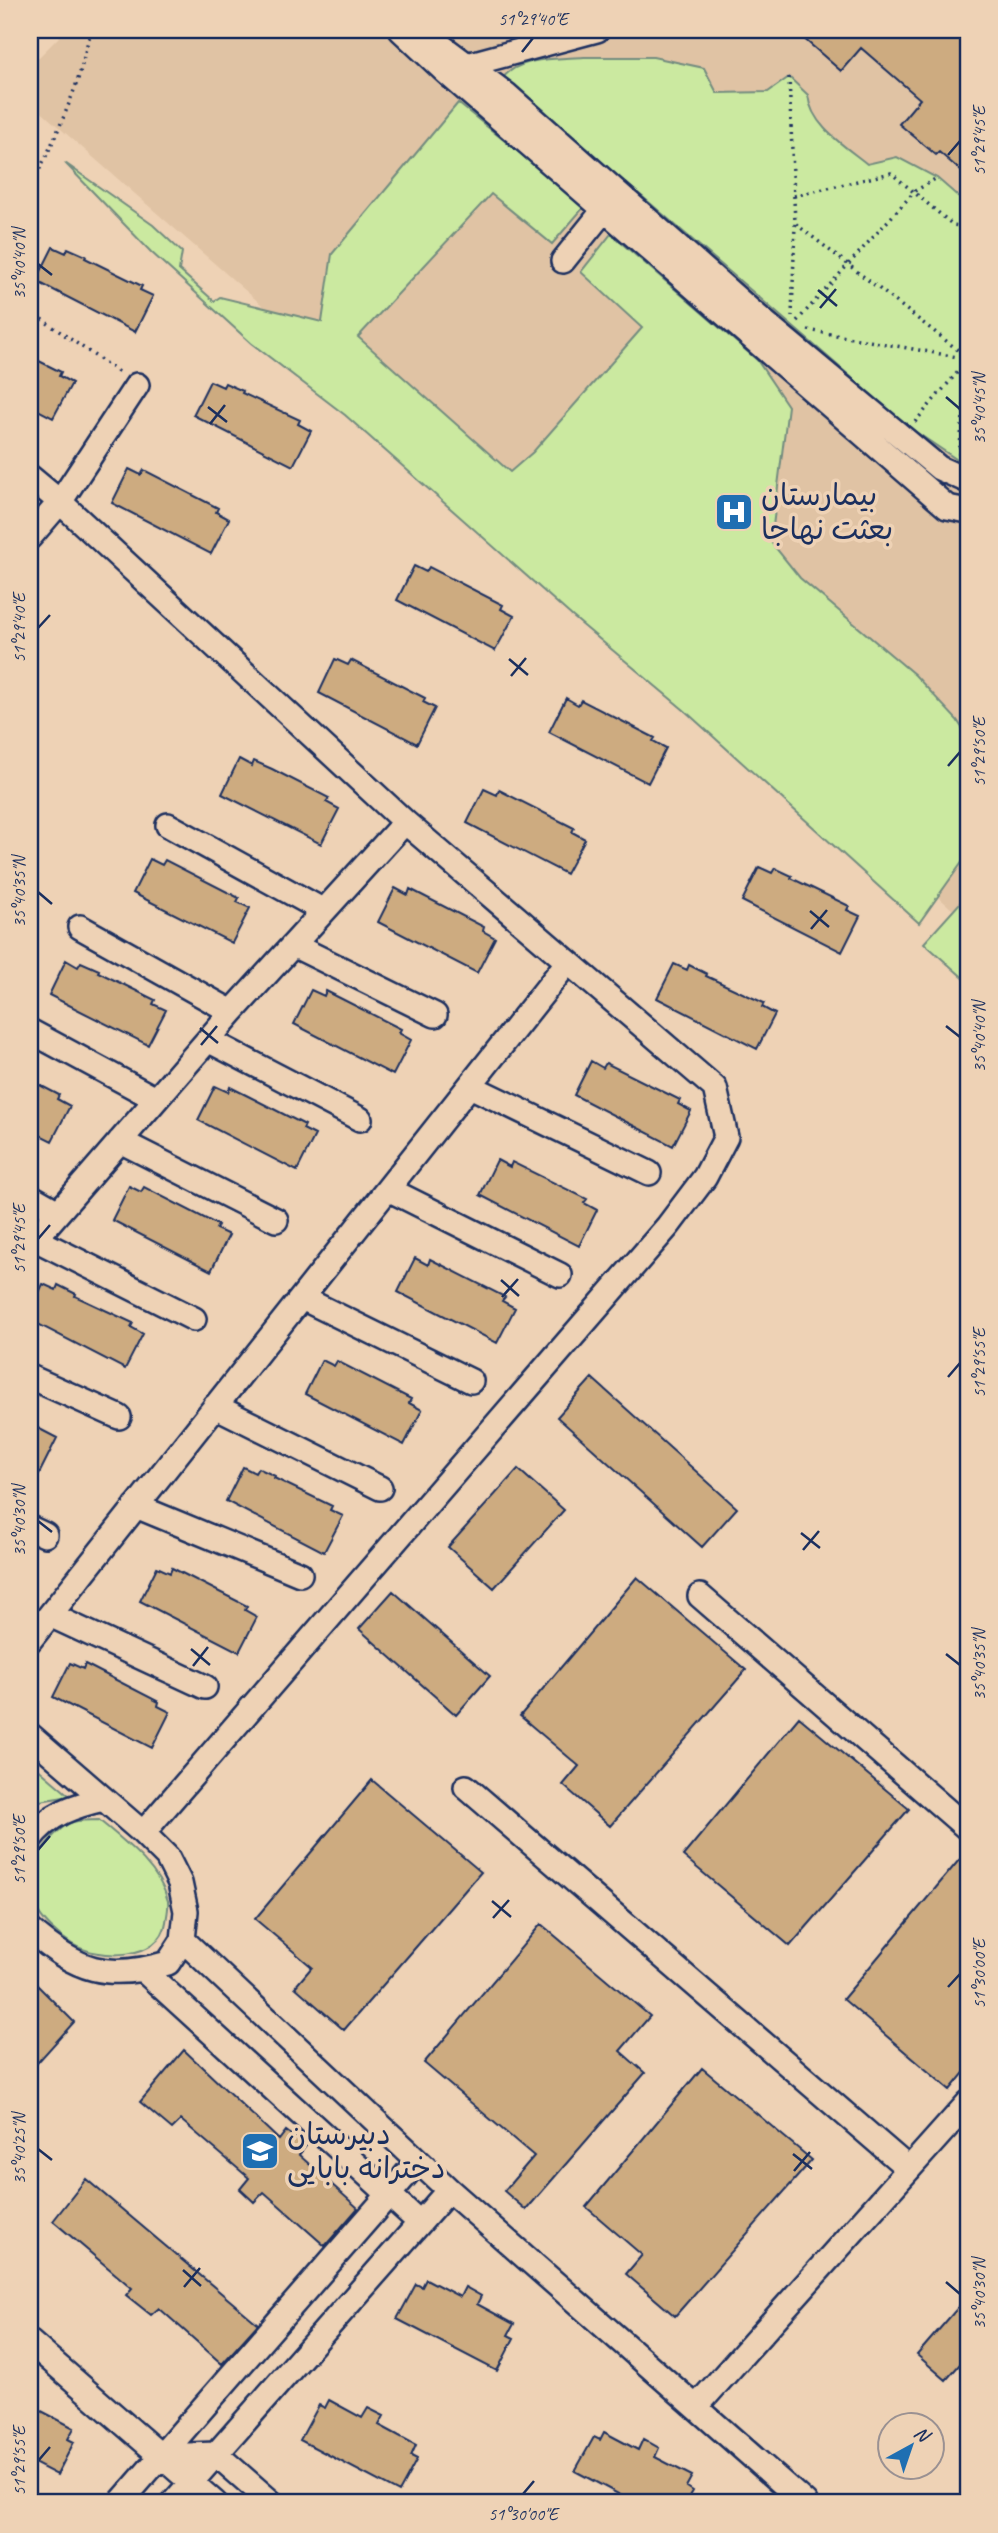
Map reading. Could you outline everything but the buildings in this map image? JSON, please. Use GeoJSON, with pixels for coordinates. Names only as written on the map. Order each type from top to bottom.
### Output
{"type":"FeatureCollection","features":[{"type":"Feature","properties":{"kind":"street"},"geometry":{"type":"LineString","coordinates":[[401,30],[447,73],[947,507],[968,511]]}},
{"type":"Feature","properties":{"kind":"street"},"geometry":{"type":"LineString","coordinates":[[421,30],[508,95],[751,311],[939,468],[963,471]]}},
{"type":"Feature","properties":{"kind":"street"},"geometry":{"type":"LineString","coordinates":[[467,65],[558,35],[597,30]]}},
{"type":"Feature","properties":{"kind":"street"},"geometry":{"type":"LineString","coordinates":[[563,261],[604,210]]}},
{"type":"Feature","properties":{"kind":"street"},"geometry":{"type":"LineString","coordinates":[[30,537],[60,502],[137,385]]}},
{"type":"Feature","properties":{"kind":"street"},"geometry":{"type":"LineString","coordinates":[[30,477],[405,822],[715,1088],[726,1137],[705,1177],[668,1226],[143,1833]]}},
{"type":"Feature","properties":{"kind":"street"},"geometry":{"type":"LineString","coordinates":[[194,1319],[32,1242],[232,1012],[405,822]]}},
{"type":"Feature","properties":{"kind":"street"},"geometry":{"type":"LineString","coordinates":[[168,825],[324,911]]}},
{"type":"Feature","properties":{"kind":"street"},"geometry":{"type":"LineString","coordinates":[[80,927],[232,1012]]}},
{"type":"Feature","properties":{"kind":"street"},"geometry":{"type":"LineString","coordinates":[[293,945],[435,1014]]}},
{"type":"Feature","properties":{"kind":"street"},"geometry":{"type":"LineString","coordinates":[[30,1640],[567,963]]}},
{"type":"Feature","properties":{"kind":"street"},"geometry":{"type":"LineString","coordinates":[[30,1031],[156,1099]]}},
{"type":"Feature","properties":{"kind":"street"},"geometry":{"type":"LineString","coordinates":[[208,1040],[360,1119]]}},
{"type":"Feature","properties":{"kind":"street"},"geometry":{"type":"LineString","coordinates":[[470,1086],[649,1174]]}},
{"type":"Feature","properties":{"kind":"street"},"geometry":{"type":"LineString","coordinates":[[120,1141],[276,1220]]}},
{"type":"Feature","properties":{"kind":"street"},"geometry":{"type":"LineString","coordinates":[[388,1189],[561,1275]]}},
{"type":"Feature","properties":{"kind":"street"},"geometry":{"type":"LineString","coordinates":[[30,1196],[58,1212]]}},
{"type":"Feature","properties":{"kind":"street"},"geometry":{"type":"LineString","coordinates":[[302,1298],[471,1381]]}},
{"type":"Feature","properties":{"kind":"street"},"geometry":{"type":"LineString","coordinates":[[30,1377],[119,1417]]}},
{"type":"Feature","properties":{"kind":"street"},"geometry":{"type":"LineString","coordinates":[[215,1406],[380,1488]]}},
{"type":"Feature","properties":{"kind":"street"},"geometry":{"type":"LineString","coordinates":[[136,1506],[300,1574]]}},
{"type":"Feature","properties":{"kind":"street"},"geometry":{"type":"LineString","coordinates":[[700,1596],[968,1829]]}},
{"type":"Feature","properties":{"kind":"street"},"geometry":{"type":"LineString","coordinates":[[50,1615],[205,1687]]}},
{"type":"Feature","properties":{"kind":"street"},"geometry":{"type":"LineString","coordinates":[[30,1735],[167,1857],[180,1883],[186,1911],[183,1940],[168,1963],[143,1970],[113,1973],[77,1964],[33,1940]]}},
{"type":"Feature","properties":{"kind":"street"},"geometry":{"type":"LineString","coordinates":[[466,1787],[909,2169]]}},
{"type":"Feature","properties":{"kind":"street"},"geometry":{"type":"LineString","coordinates":[[30,1839],[52,1816],[83,1803],[103,1799]]}},
{"type":"Feature","properties":{"kind":"street"},"geometry":{"type":"LineString","coordinates":[[183,1940],[449,2190],[805,2503]]}},
{"type":"Feature","properties":{"kind":"street"},"geometry":{"type":"LineString","coordinates":[[143,1970],[419,2222]]}},
{"type":"Feature","properties":{"kind":"street"},"geometry":{"type":"LineString","coordinates":[[696,2407],[968,2103]]}},
{"type":"Feature","properties":{"kind":"street"},"geometry":{"type":"LineString","coordinates":[[120,2503],[418,2161]]}},
{"type":"Feature","properties":{"kind":"street"},"geometry":{"type":"LineString","coordinates":[[173,2503],[449,2190]]}},
{"type":"Feature","properties":{"kind":"street"},"geometry":{"type":"LineString","coordinates":[[30,2342],[215,2503]]}},
{"type":"Feature","properties":{"kind":"street"},"geometry":{"type":"LineString","coordinates":[[161,2456],[216,2454],[272,2503]]}},
{"type":"Feature","properties":{"kind":"path"},"geometry":{"type":"LineString","coordinates":[[30,188],[58,131],[78,79],[92,30]]}},
{"type":"Feature","properties":{"kind":"path"},"geometry":{"type":"LineString","coordinates":[[789,77],[795,223],[792,327],[915,191],[937,178]]}},
{"type":"Feature","properties":{"kind":"path"},"geometry":{"type":"LineString","coordinates":[[794,196],[891,173],[953,225],[968,228]]}},
{"type":"Feature","properties":{"kind":"path"},"geometry":{"type":"LineString","coordinates":[[795,223],[968,359]]}},
{"type":"Feature","properties":{"kind":"path"},"geometry":{"type":"LineString","coordinates":[[30,312],[137,385]]}},
{"type":"Feature","properties":{"kind":"path"},"geometry":{"type":"LineString","coordinates":[[805,330],[968,359]]}},
{"type":"Feature","properties":{"kind":"path"},"geometry":{"type":"LineString","coordinates":[[910,428],[968,359]]}},
{"type":"Feature","properties":{"kind":"path"},"geometry":{"type":"LineString","coordinates":[[963,471],[968,369]]}},
{"type":"Feature","properties":{"kind":"shaded area","name":"بیمارستان بعثت نهاجا"},"geometry":{"type":"Polygon","coordinates":[[[66,30],[968,30],[968,923],[30,102],[30,66],[66,30]]]}},
{"type":"Feature","properties":{"kind":"green space"},"geometry":{"type":"Polygon","coordinates":[[[584,57],[653,57],[704,68],[717,93],[768,92],[789,77],[808,95],[810,106],[822,126],[867,164],[897,157],[937,178],[968,205],[968,467],[910,428],[502,79],[518,66],[529,62],[584,57]]]}},
{"type":"Feature","properties":{"kind":"green space"},"geometry":{"type":"Polygon","coordinates":[[[458,103],[585,206],[552,244],[491,194],[358,337],[510,472],[533,452],[642,328],[581,272],[611,234],[757,360],[788,406],[771,542],[800,578],[915,675],[957,720],[968,737],[968,854],[919,923],[684,710],[573,617],[345,415],[251,343],[151,252],[65,163],[153,225],[182,252],[179,270],[214,301],[220,297],[322,322],[332,254],[458,103]]]}},
{"type":"Feature","properties":{"kind":"green space"},"geometry":{"type":"Polygon","coordinates":[[[968,894],[968,982],[924,943],[968,894]]]}},
{"type":"Feature","properties":{"kind":"green space"},"geometry":{"type":"Polygon","coordinates":[[[30,1762],[70,1796],[40,1801],[30,1811],[30,1762]]]}},
{"type":"Feature","properties":{"kind":"green space"},"geometry":{"type":"Polygon","coordinates":[[[99,1820],[149,1866],[168,1901],[162,1935],[153,1944],[127,1954],[97,1953],[72,1944],[56,1932],[38,1912],[30,1889],[35,1860],[57,1833],[73,1822],[99,1820]]]}},
{"type":"Feature","properties":{"kind":"place","name":"بیمارستان بعثت نهاجا"},"geometry":{"type":"Point","coordinates":[734,512]}},
{"type":"Feature","properties":{"kind":"place","name":"دبیرستان دخترانه بابایی"},"geometry":{"type":"Point","coordinates":[260,2151]}}]}
